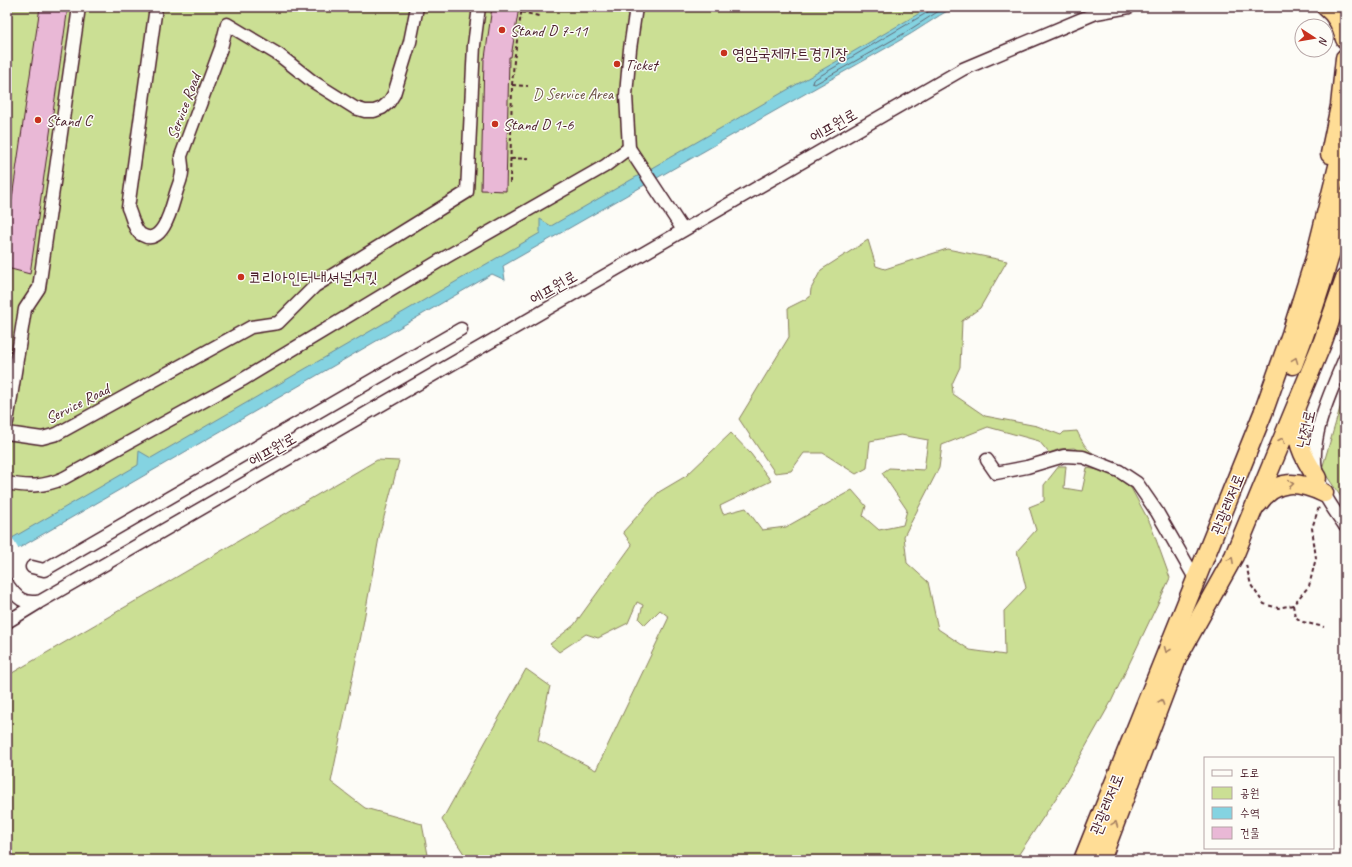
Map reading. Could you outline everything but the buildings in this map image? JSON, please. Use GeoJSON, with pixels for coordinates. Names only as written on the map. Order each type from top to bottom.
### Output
{"type":"FeatureCollection","features":[{"type":"Feature","properties":{"kind":"highway"},"geometry":{"type":"LineString","coordinates":[[1326,7],[1332,11],[1340,24],[1345,38]]}},
{"type":"Feature","properties":{"kind":"highway"},"geometry":{"type":"LineString","coordinates":[[1221,520],[1237,456],[1284,326],[1309,249],[1326,178],[1340,106],[1345,58]]}},
{"type":"Feature","properties":{"kind":"highway","name":"관광레저로"},"geometry":{"type":"LineString","coordinates":[[1083,860],[1263,413],[1316,258],[1345,138]]}},
{"type":"Feature","properties":{"kind":"highway","name":"관광레저로"},"geometry":{"type":"LineString","coordinates":[[1101,860],[1178,655],[1248,484],[1309,323],[1334,243],[1345,199]]}},
{"type":"Feature","properties":{"kind":"highway"},"geometry":{"type":"LineString","coordinates":[[1178,655],[1234,556],[1323,341],[1345,278]]}},
{"type":"Feature","properties":{"kind":"highway"},"geometry":{"type":"LineString","coordinates":[[1296,406],[1296,430],[1300,446],[1306,462],[1320,486]]}},
{"type":"Feature","properties":{"kind":"highway"},"geometry":{"type":"LineString","coordinates":[[1251,514],[1263,498],[1275,488],[1287,484],[1320,486]]}},
{"type":"Feature","properties":{"kind":"street"},"geometry":{"type":"LineString","coordinates":[[7,422],[25,309],[39,288],[79,7]]}},
{"type":"Feature","properties":{"kind":"street","name":"Service Road"},"geometry":{"type":"LineString","coordinates":[[156,7],[128,208],[137,231],[141,235],[147,237],[154,236],[160,232],[168,218],[183,173],[181,156],[221,48],[227,24],[279,56],[312,81],[355,108],[365,111],[374,111],[382,108],[389,102],[394,94],[410,42],[417,7]]}},
{"type":"Feature","properties":{"kind":"street","name":"Service Road"},"geometry":{"type":"LineString","coordinates":[[7,433],[42,438],[57,434],[251,327],[278,323],[315,286],[467,192],[474,46],[478,7]]}},
{"type":"Feature","properties":{"kind":"street"},"geometry":{"type":"LineString","coordinates":[[636,7],[630,49],[626,96],[628,148],[683,230]]}},
{"type":"Feature","properties":{"kind":"street","name":"에프원로"},"geometry":{"type":"LineString","coordinates":[[7,622],[963,69],[1096,10],[1129,7]]}},
{"type":"Feature","properties":{"kind":"street"},"geometry":{"type":"LineString","coordinates":[[7,483],[35,486],[51,484],[64,478],[242,380],[446,257],[605,166],[628,148]]}},
{"type":"Feature","properties":{"kind":"street"},"geometry":{"type":"LineString","coordinates":[[32,567],[44,570],[461,329]]}},
{"type":"Feature","properties":{"kind":"street","name":"난전로"},"geometry":{"type":"LineString","coordinates":[[1345,358],[1320,425],[1314,456],[1320,486],[1345,526]]}},
{"type":"Feature","properties":{"kind":"street"},"geometry":{"type":"LineString","coordinates":[[987,460],[996,472],[1027,467],[1064,456],[1083,457],[1119,471],[1137,484],[1141,489],[1157,512],[1196,580]]}},
{"type":"Feature","properties":{"kind":"street"},"geometry":{"type":"LineString","coordinates":[[7,584],[13,593],[27,603],[41,601]]}},
{"type":"Feature","properties":{"kind":"path"},"geometry":{"type":"LineString","coordinates":[[510,183],[512,85],[522,7]]}},
{"type":"Feature","properties":{"kind":"path"},"geometry":{"type":"LineString","coordinates":[[521,12],[539,16]]}},
{"type":"Feature","properties":{"kind":"path"},"geometry":{"type":"LineString","coordinates":[[512,85],[528,86]]}},
{"type":"Feature","properties":{"kind":"path"},"geometry":{"type":"LineString","coordinates":[[511,159],[529,158]]}},
{"type":"Feature","properties":{"kind":"path"},"geometry":{"type":"LineString","coordinates":[[1246,564],[1252,585],[1264,604],[1278,608],[1293,605],[1309,586],[1316,558],[1312,528],[1320,486]]}},
{"type":"Feature","properties":{"kind":"path"},"geometry":{"type":"LineString","coordinates":[[1293,605],[1295,617],[1302,622],[1324,628]]}},
{"type":"Feature","properties":{"kind":"green space","name":"코리아인터내셔널서킷"},"geometry":{"type":"Polygon","coordinates":[[[7,7],[943,7],[7,548],[7,7]]]}},
{"type":"Feature","properties":{"kind":"green space"},"geometry":{"type":"Polygon","coordinates":[[[868,240],[876,266],[885,269],[947,249],[1007,261],[980,308],[962,321],[960,367],[952,384],[953,394],[985,416],[1037,426],[1061,435],[1064,432],[1077,431],[1089,450],[1108,461],[1091,457],[1074,448],[1060,449],[1049,453],[1039,441],[988,427],[942,445],[939,468],[904,536],[907,563],[928,582],[938,629],[970,650],[1005,655],[1004,611],[1026,588],[1017,551],[1036,530],[1029,507],[1044,501],[1044,485],[1059,466],[1066,466],[1064,488],[1082,491],[1087,468],[1110,472],[1131,488],[1150,523],[1170,578],[1111,702],[1060,792],[1015,860],[468,860],[442,820],[526,669],[550,686],[538,740],[596,770],[669,617],[660,610],[645,625],[639,619],[643,605],[637,602],[628,623],[598,638],[586,634],[559,652],[550,644],[574,625],[632,545],[623,532],[659,492],[686,476],[731,433],[751,454],[771,481],[720,506],[723,514],[746,508],[762,530],[786,527],[852,490],[866,506],[863,516],[879,530],[903,525],[907,510],[882,473],[889,468],[924,470],[928,440],[901,435],[870,441],[867,468],[856,474],[823,453],[804,453],[791,471],[775,473],[739,419],[789,337],[788,308],[810,297],[811,289],[821,270],[868,240]]]}},
{"type":"Feature","properties":{"kind":"green space"},"geometry":{"type":"Polygon","coordinates":[[[1345,391],[1345,503],[1322,469],[1345,391]]]}},
{"type":"Feature","properties":{"kind":"green space"},"geometry":{"type":"Polygon","coordinates":[[[377,460],[399,461],[380,532],[361,636],[331,782],[365,808],[422,824],[429,860],[7,860],[7,676],[377,460]]]}},
{"type":"Feature","properties":{"kind":"water"},"geometry":{"type":"Polygon","coordinates":[[[930,7],[954,7],[904,38],[503,266],[505,280],[492,274],[7,555],[7,541],[138,465],[139,451],[151,458],[540,233],[540,219],[551,226],[930,7]]]}},
{"type":"Feature","properties":{"kind":"pier"},"geometry":{"type":"Polygon","coordinates":[[[11,536],[19,550],[7,557],[7,538],[11,536]]]}},
{"type":"Feature","properties":{"kind":"place","name":"Stand D 7-11"},"geometry":{"type":"Point","coordinates":[502,30]}},
{"type":"Feature","properties":{"kind":"place","name":"영암국제카트경기장"},"geometry":{"type":"Point","coordinates":[724,53]}},
{"type":"Feature","properties":{"kind":"place","name":"Ticket"},"geometry":{"type":"Point","coordinates":[617,64]}},
{"type":"Feature","properties":{"kind":"place","name":"Stand C"},"geometry":{"type":"Point","coordinates":[38,120]}},
{"type":"Feature","properties":{"kind":"place","name":"Stand D 1-6"},"geometry":{"type":"Point","coordinates":[495,124]}},
{"type":"Feature","properties":{"kind":"place","name":"코리아인터내셔널서킷"},"geometry":{"type":"Point","coordinates":[241,277]}},
{"type":"Feature","properties":{"kind":"park label","name":"D Service Area"},"geometry":{"type":"Point","coordinates":[573,93]}}]}
